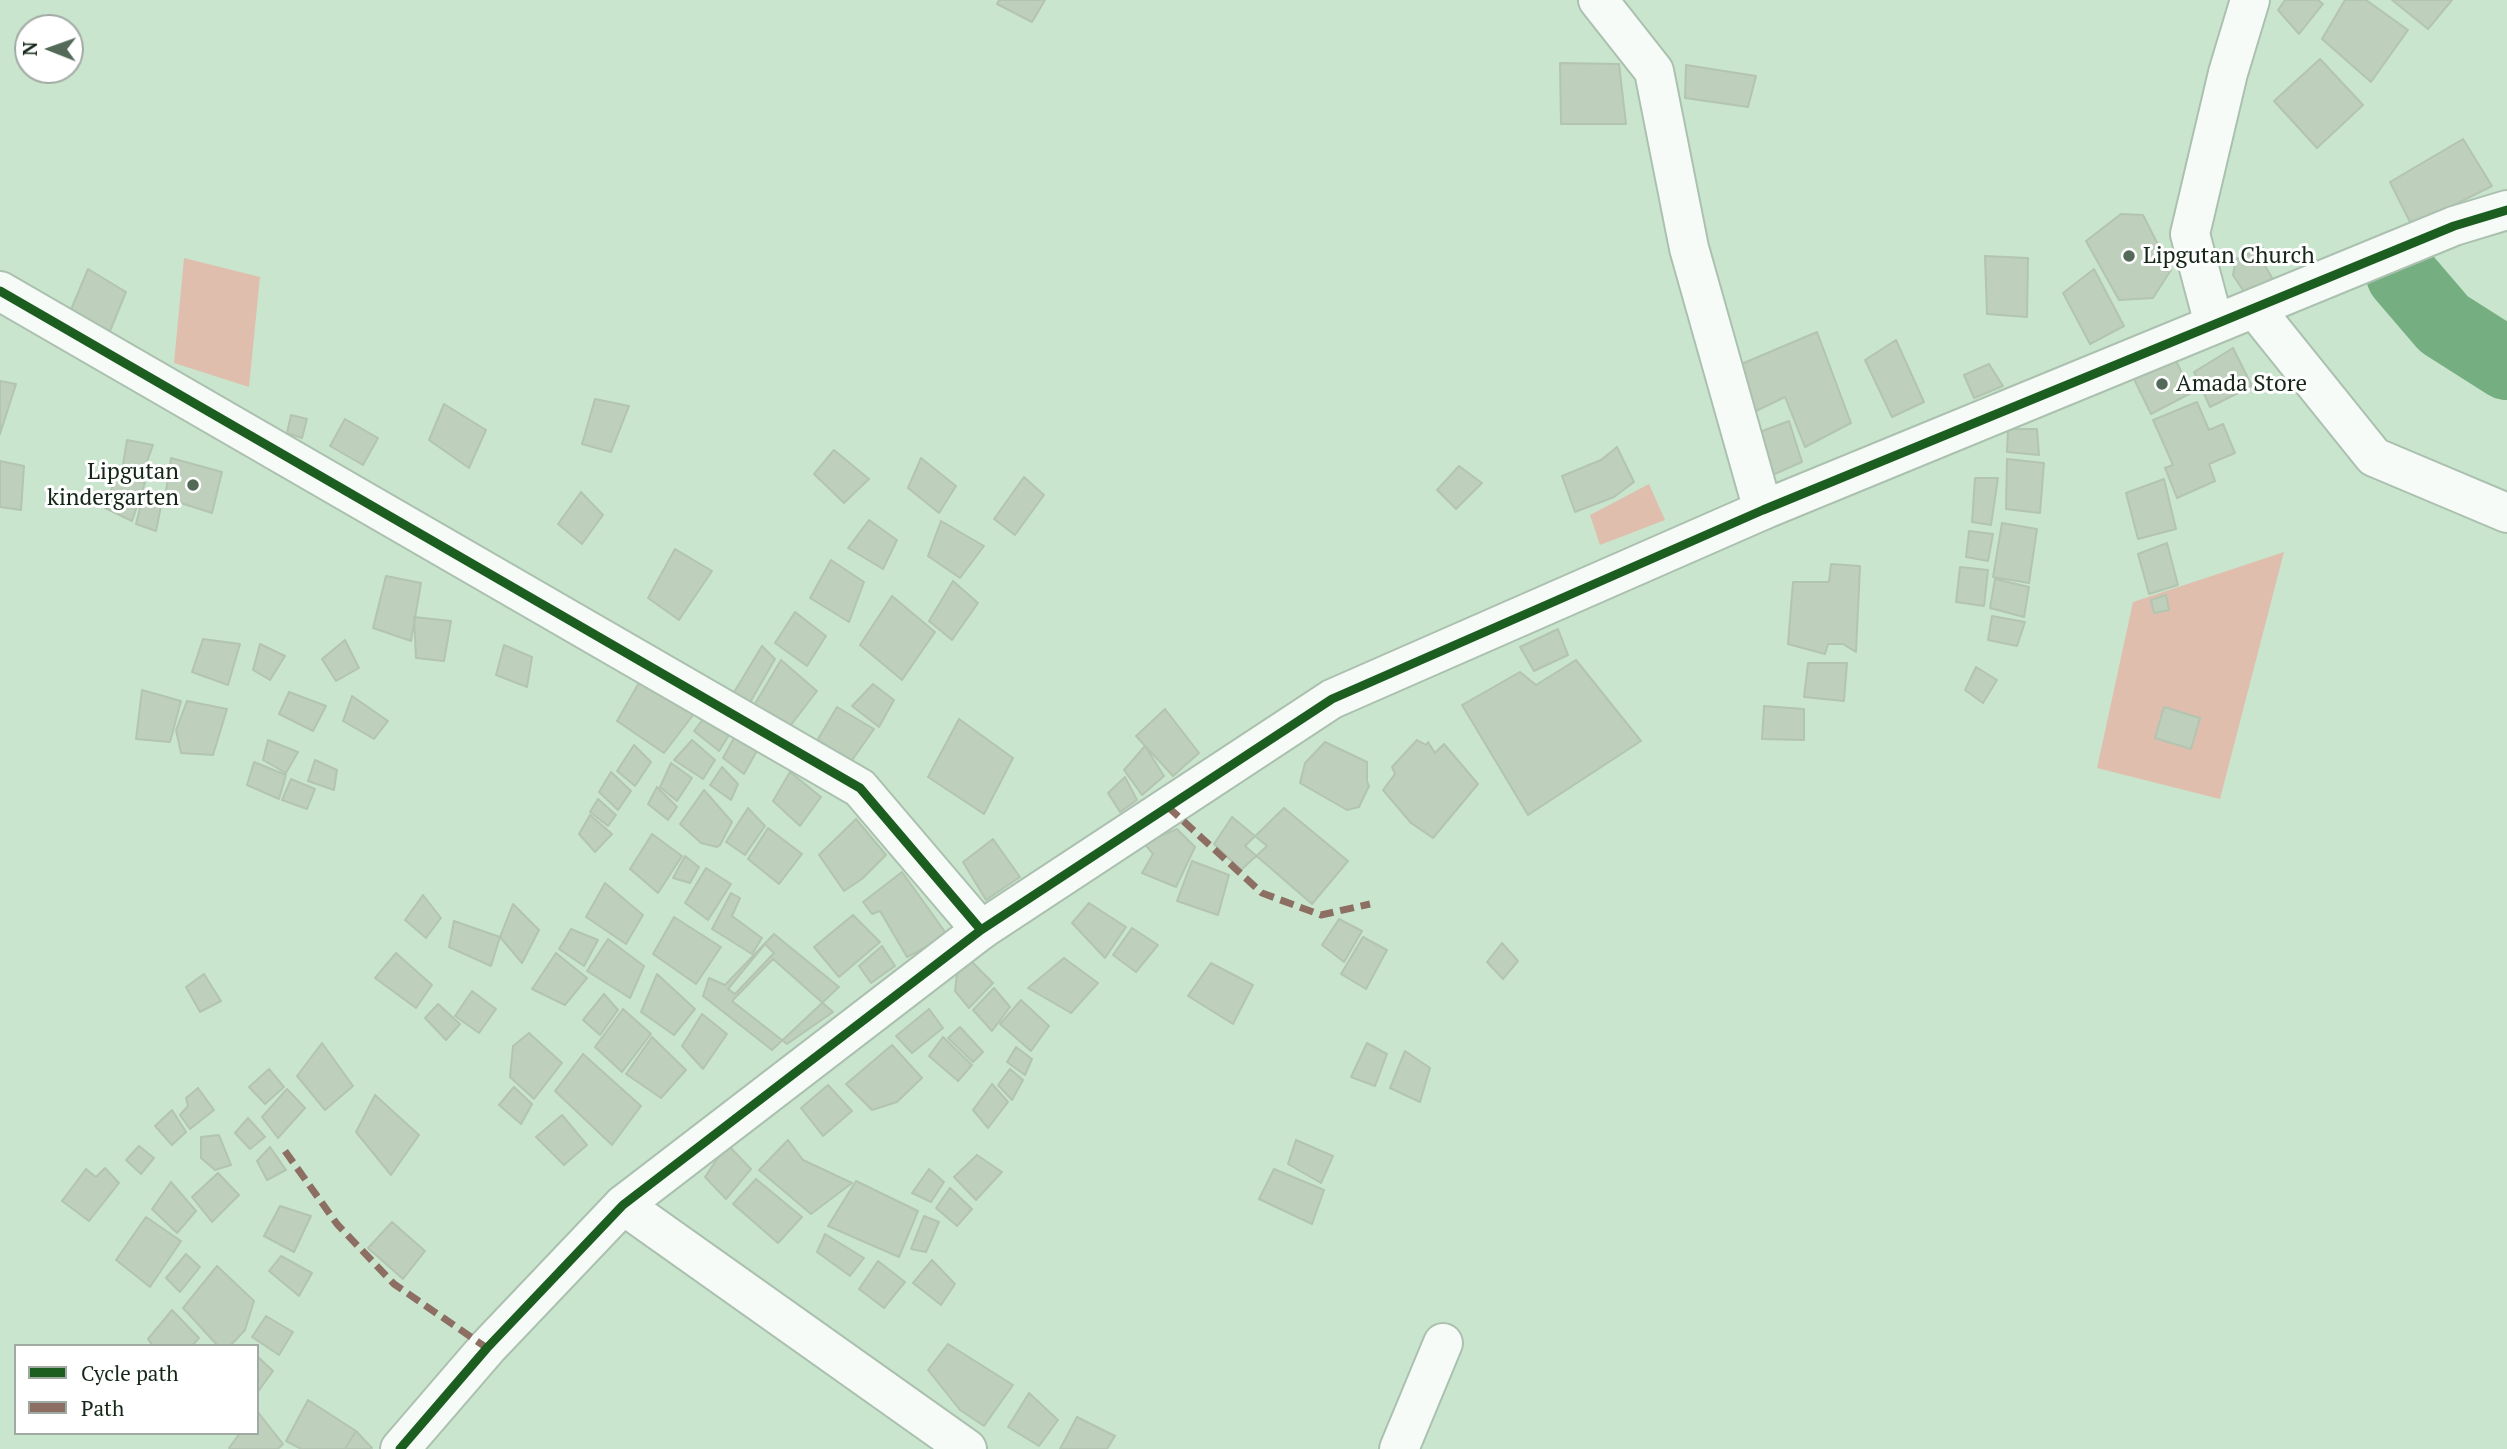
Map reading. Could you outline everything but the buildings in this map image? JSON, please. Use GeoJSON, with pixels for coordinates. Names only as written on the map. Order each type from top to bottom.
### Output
{"type":"FeatureCollection","features":[{"type":"Feature","properties":{"kind":"street"},"geometry":{"type":"LineString","coordinates":[[1598,0],[1654,71],[1689,248],[1762,510]]}},
{"type":"Feature","properties":{"kind":"street"},"geometry":{"type":"LineString","coordinates":[[2214,324],[2190,234],[2228,73],[2250,0]]}},
{"type":"Feature","properties":{"kind":"street"},"geometry":{"type":"LineString","coordinates":[[400,1449],[487,1349],[623,1205],[981,930],[1332,699],[1762,510],[2454,226],[2507,210]]}},
{"type":"Feature","properties":{"kind":"street"},"geometry":{"type":"LineString","coordinates":[[0,291],[860,788],[981,930]]}},
{"type":"Feature","properties":{"kind":"street"},"geometry":{"type":"LineString","coordinates":[[2255,309],[2374,457],[2507,513]]}},
{"type":"Feature","properties":{"kind":"street"},"geometry":{"type":"LineString","coordinates":[[623,1205],[967,1449]]}},
{"type":"Feature","properties":{"kind":"street"},"geometry":{"type":"LineString","coordinates":[[1399,1449],[1443,1343]]}},
{"type":"Feature","properties":{"kind":"shaded area"},"geometry":{"type":"Polygon","coordinates":[[[184,258],[260,277],[249,387],[174,363],[184,258]]]}},
{"type":"Feature","properties":{"kind":"shaded area"},"geometry":{"type":"Polygon","coordinates":[[[1649,484],[1665,520],[1600,545],[1590,515],[1649,484]]]}},
{"type":"Feature","properties":{"kind":"shaded area"},"geometry":{"type":"Polygon","coordinates":[[[2284,552],[2220,799],[2097,768],[2133,602],[2284,552]]]}},
{"type":"Feature","properties":{"kind":"waterway"},"geometry":{"type":"LineString","coordinates":[[2402,275],[2444,324],[2507,364]]}},
{"type":"Feature","properties":{"kind":"marked path"},"geometry":{"type":"LineString","coordinates":[[1168,807],[1262,893],[1321,915],[1370,904]]}},
{"type":"Feature","properties":{"kind":"marked path"},"geometry":{"type":"LineString","coordinates":[[285,1151],[337,1224],[394,1284],[487,1348]]}},
{"type":"Feature","properties":{"kind":"cycle path"},"geometry":{"type":"LineString","coordinates":[[400,1449],[487,1348],[623,1205],[981,930],[1332,699],[1763,510],[2454,226],[2507,210]]}},
{"type":"Feature","properties":{"kind":"cycle path"},"geometry":{"type":"LineString","coordinates":[[0,291],[860,788],[981,930]]}},
{"type":"Feature","properties":{"kind":"place","name":"Lipgutan Church"},"geometry":{"type":"Point","coordinates":[2129,256]}},
{"type":"Feature","properties":{"kind":"place","name":"Amada Store"},"geometry":{"type":"Point","coordinates":[2162,384]}},
{"type":"Feature","properties":{"kind":"place","name":"Lipgutan kindergarten"},"geometry":{"type":"Point","coordinates":[193,485]}}]}
